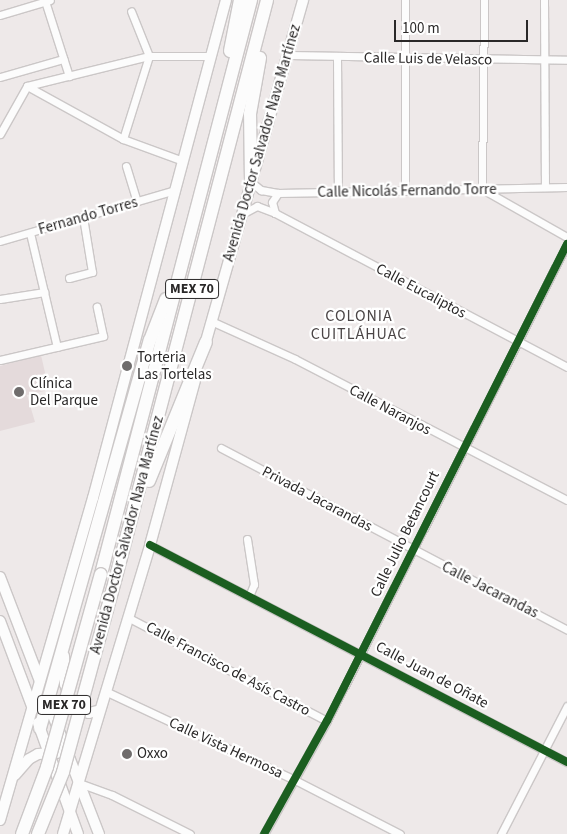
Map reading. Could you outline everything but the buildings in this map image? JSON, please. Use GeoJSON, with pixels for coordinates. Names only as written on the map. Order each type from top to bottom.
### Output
{"type":"FeatureCollection","features":[{"type":"Feature","properties":{"kind":"highway"},"geometry":{"type":"LineString","coordinates":[[225,99],[240,0]]}},
{"type":"Feature","properties":{"kind":"highway","name":"Avenida Doctor Salvador Nava Martínez"},"geometry":{"type":"LineString","coordinates":[[22,834],[47,767],[100,574],[251,0]]}},
{"type":"Feature","properties":{"kind":"highway"},"geometry":{"type":"LineString","coordinates":[[251,182],[250,114],[268,0]]}},
{"type":"Feature","properties":{"kind":"highway","name":"Avenida Doctor Salvador Nava Martínez"},"geometry":{"type":"LineString","coordinates":[[38,834],[63,772],[130,530],[268,0]]}},
{"type":"Feature","properties":{"kind":"highway"},"geometry":{"type":"LineString","coordinates":[[40,728],[134,405],[150,340],[191,231]]}},
{"type":"Feature","properties":{"kind":"highway"},"geometry":{"type":"LineString","coordinates":[[130,530],[206,342]]}},
{"type":"Feature","properties":{"kind":"main road"},"geometry":{"type":"LineString","coordinates":[[0,820],[128,372],[226,0]]}},
{"type":"Feature","properties":{"kind":"main road","name":"Avenida Doctor Salvador Nava Martínez"},"geometry":{"type":"LineString","coordinates":[[63,834],[98,711],[129,618],[211,321],[289,55],[303,0]]}},
{"type":"Feature","properties":{"kind":"main road"},"geometry":{"type":"LineString","coordinates":[[128,372],[134,405]]}},
{"type":"Feature","properties":{"kind":"main road"},"geometry":{"type":"LineString","coordinates":[[93,498],[111,481]]}},
{"type":"Feature","properties":{"kind":"main road"},"geometry":{"type":"LineString","coordinates":[[0,577],[99,834]]}},
{"type":"Feature","properties":{"kind":"main road"},"geometry":{"type":"LineString","coordinates":[[0,621],[50,752],[78,834]]}},
{"type":"Feature","properties":{"kind":"main road"},"geometry":{"type":"LineString","coordinates":[[68,633],[63,667],[65,684],[78,710],[89,713],[98,711]]}},
{"type":"Feature","properties":{"kind":"main road"},"geometry":{"type":"LineString","coordinates":[[12,780],[29,759],[50,752],[68,752]]}},
{"type":"Feature","properties":{"kind":"street"},"geometry":{"type":"LineString","coordinates":[[405,191],[404,58],[406,0]]}},
{"type":"Feature","properties":{"kind":"street"},"geometry":{"type":"LineString","coordinates":[[484,0],[482,189],[567,237]]}},
{"type":"Feature","properties":{"kind":"street"},"geometry":{"type":"LineString","coordinates":[[544,0],[545,187]]}},
{"type":"Feature","properties":{"kind":"street"},"geometry":{"type":"LineString","coordinates":[[0,15],[47,1],[69,76]]}},
{"type":"Feature","properties":{"kind":"street"},"geometry":{"type":"LineString","coordinates":[[123,139],[149,56],[131,11]]}},
{"type":"Feature","properties":{"kind":"street","name":"Calle Luis de Velasco"},"geometry":{"type":"LineString","coordinates":[[289,55],[567,60]]}},
{"type":"Feature","properties":{"kind":"street"},"geometry":{"type":"LineString","coordinates":[[0,134],[27,86],[149,56],[210,56]]}},
{"type":"Feature","properties":{"kind":"street"},"geometry":{"type":"LineString","coordinates":[[337,57],[338,193]]}},
{"type":"Feature","properties":{"kind":"street"},"geometry":{"type":"LineString","coordinates":[[0,77],[63,59]]}},
{"type":"Feature","properties":{"kind":"street"},"geometry":{"type":"LineString","coordinates":[[27,86],[123,139],[183,161]]}},
{"type":"Feature","properties":{"kind":"street"},"geometry":{"type":"LineString","coordinates":[[126,166],[137,201]]}},
{"type":"Feature","properties":{"kind":"street","name":"Calle Nicolás Fernando Torre"},"geometry":{"type":"LineString","coordinates":[[251,182],[261,190],[278,193],[567,187]]}},
{"type":"Feature","properties":{"kind":"street","name":"Fernando Torres"},"geometry":{"type":"LineString","coordinates":[[0,241],[175,190]]}},
{"type":"Feature","properties":{"kind":"street"},"geometry":{"type":"LineString","coordinates":[[275,213],[272,202],[278,193]]}},
{"type":"Feature","properties":{"kind":"street","name":"Calle Eucaliptos"},"geometry":{"type":"LineString","coordinates":[[242,214],[257,206],[275,213],[567,367]]}},
{"type":"Feature","properties":{"kind":"street"},"geometry":{"type":"LineString","coordinates":[[69,278],[92,272],[83,217]]}},
{"type":"Feature","properties":{"kind":"street"},"geometry":{"type":"LineString","coordinates":[[30,233],[57,347]]}},
{"type":"Feature","properties":{"kind":"street","name":"Calle Julio Betancourt"},"geometry":{"type":"LineString","coordinates":[[264,834],[327,721],[462,448],[567,244]]}},
{"type":"Feature","properties":{"kind":"street"},"geometry":{"type":"LineString","coordinates":[[0,299],[44,292]]}},
{"type":"Feature","properties":{"kind":"street"},"geometry":{"type":"LineString","coordinates":[[0,360],[103,336],[97,307]]}},
{"type":"Feature","properties":{"kind":"street","name":"Calle Naranjos"},"geometry":{"type":"LineString","coordinates":[[211,321],[295,359],[462,448],[567,500]]}},
{"type":"Feature","properties":{"kind":"street","name":"Privada Jacarandas"},"geometry":{"type":"LineString","coordinates":[[221,448],[412,550]]}},
{"type":"Feature","properties":{"kind":"street"},"geometry":{"type":"LineString","coordinates":[[247,539],[254,584],[250,594]]}},
{"type":"Feature","properties":{"kind":"street","name":"Calle Juan de Oñate"},"geometry":{"type":"LineString","coordinates":[[150,545],[250,594],[567,762]]}},
{"type":"Feature","properties":{"kind":"street","name":"Calle Jacarandas"},"geometry":{"type":"LineString","coordinates":[[412,550],[567,630]]}},
{"type":"Feature","properties":{"kind":"street","name":"Calle Francisco de Asís Castro"},"geometry":{"type":"LineString","coordinates":[[129,618],[327,721]]}},
{"type":"Feature","properties":{"kind":"street","name":"Calle Vista Hermosa"},"geometry":{"type":"LineString","coordinates":[[105,691],[293,779],[400,834]]}},
{"type":"Feature","properties":{"kind":"street"},"geometry":{"type":"LineString","coordinates":[[501,834],[567,706]]}},
{"type":"Feature","properties":{"kind":"street"},"geometry":{"type":"LineString","coordinates":[[79,783],[112,795],[190,834]]}},
{"type":"Feature","properties":{"kind":"shaded area","name":"Clínica Del Parque"},"geometry":{"type":"Polygon","coordinates":[[[41,355],[49,390],[27,395],[35,422],[0,431],[0,366],[41,355]]]}},
{"type":"Feature","properties":{"kind":"cycle path"},"geometry":{"type":"LineString","coordinates":[[264,834],[327,721],[567,244]]}},
{"type":"Feature","properties":{"kind":"cycle path"},"geometry":{"type":"LineString","coordinates":[[150,545],[567,762]]}},
{"type":"Feature","properties":{"kind":"place","name":"Torteria Las Tortelas"},"geometry":{"type":"Point","coordinates":[127,366]}},
{"type":"Feature","properties":{"kind":"place","name":"Clínica Del Parque"},"geometry":{"type":"Point","coordinates":[19,392]}},
{"type":"Feature","properties":{"kind":"place","name":"Oxxo"},"geometry":{"type":"Point","coordinates":[127,754]}},
{"type":"Feature","properties":{"kind":"district","name":"COLONIA CUITLÁHUAC"},"geometry":{"type":"Point","coordinates":[359,325]}}]}
